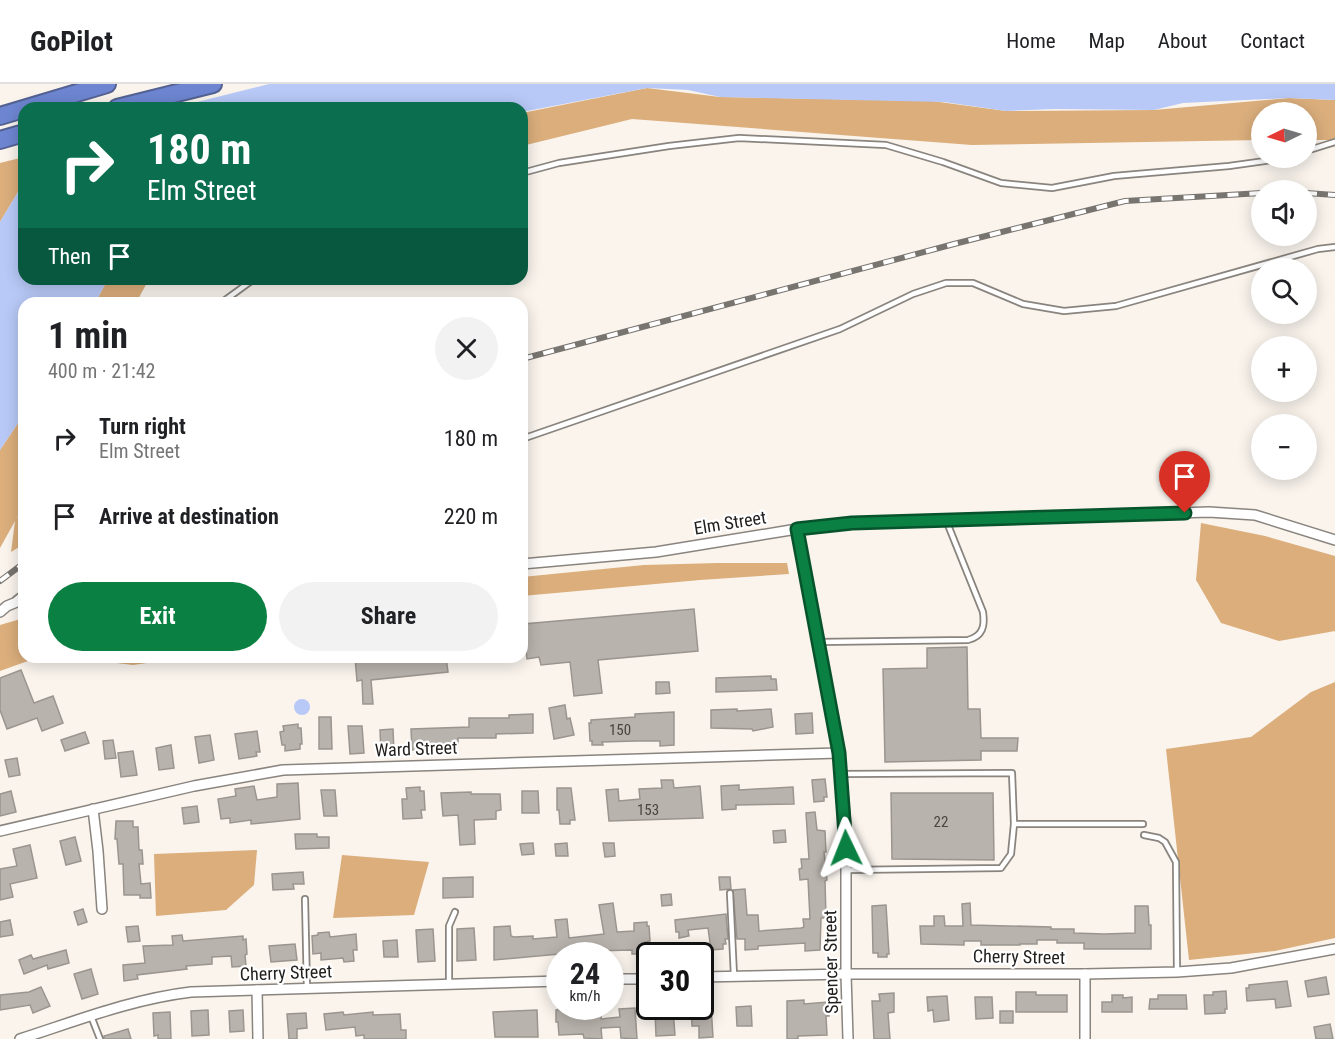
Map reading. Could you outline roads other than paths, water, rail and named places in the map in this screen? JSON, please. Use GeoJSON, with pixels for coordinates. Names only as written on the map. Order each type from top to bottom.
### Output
{"type":"FeatureCollection","features":[{"type":"Feature","properties":{"kind":"highway"},"geometry":{"type":"LineString","coordinates":[[47,102],[107,84]]}},
{"type":"Feature","properties":{"kind":"highway"},"geometry":{"type":"LineString","coordinates":[[141,102],[213,84]]}},
{"type":"Feature","properties":{"kind":"highway"},"geometry":{"type":"LineString","coordinates":[[0,116],[18,111]]}},
{"type":"Feature","properties":{"kind":"highway"},"geometry":{"type":"LineString","coordinates":[[0,140],[18,135]]}},
{"type":"Feature","properties":{"kind":"street","name":"Elm Street"},"geometry":{"type":"LineString","coordinates":[[528,563],[656,552],[797,529],[852,523],[1209,512],[1255,515],[1335,540]]}},
{"type":"Feature","properties":{"kind":"street","name":"Spencer Street"},"geometry":{"type":"LineString","coordinates":[[797,529],[839,753],[846,827],[848,1039]]}},
{"type":"Feature","properties":{"kind":"street"},"geometry":{"type":"LineString","coordinates":[[4,609],[18,602]]}},
{"type":"Feature","properties":{"kind":"street","name":"Ward Street"},"geometry":{"type":"LineString","coordinates":[[0,831],[194,786],[283,770],[839,753]]}},
{"type":"Feature","properties":{"kind":"street"},"geometry":{"type":"LineString","coordinates":[[93,809],[102,909]]}},
{"type":"Feature","properties":{"kind":"street","name":"Cherry Street"},"geometry":{"type":"LineString","coordinates":[[714,977],[1177,972],[1231,968],[1335,950]]}},
{"type":"Feature","properties":{"kind":"street"},"geometry":{"type":"LineString","coordinates":[[1085,974],[1085,1039]]}},
{"type":"Feature","properties":{"kind":"street","name":"Cherry Street"},"geometry":{"type":"LineString","coordinates":[[20,1039],[91,1016],[170,995],[257,990],[546,982]]}},
{"type":"Feature","properties":{"kind":"street"},"geometry":{"type":"LineString","coordinates":[[257,990],[258,1039]]}},
{"type":"Feature","properties":{"kind":"lane"},"geometry":{"type":"LineString","coordinates":[[528,171],[580,159],[739,138],[886,146],[943,162],[1001,183],[1052,188],[1113,176],[1251,163]]}},
{"type":"Feature","properties":{"kind":"lane"},"geometry":{"type":"LineString","coordinates":[[1317,148],[1335,142]]}},
{"type":"Feature","properties":{"kind":"lane"},"geometry":{"type":"LineString","coordinates":[[528,437],[840,329],[913,294],[946,283],[973,283],[1023,304],[1064,311],[1116,306],[1318,249],[1335,247]]}},
{"type":"Feature","properties":{"kind":"lane"},"geometry":{"type":"LineString","coordinates":[[229,297],[246,285]]}},
{"type":"Feature","properties":{"kind":"lane"},"geometry":{"type":"LineString","coordinates":[[819,642],[976,638],[982,631],[983,612],[946,520]]}},
{"type":"Feature","properties":{"kind":"lane"},"geometry":{"type":"LineString","coordinates":[[4,609],[18,598]]}},
{"type":"Feature","properties":{"kind":"lane"},"geometry":{"type":"LineString","coordinates":[[841,774],[1012,773],[1014,825],[1011,854],[1001,868],[846,870]]}},
{"type":"Feature","properties":{"kind":"lane"},"geometry":{"type":"LineString","coordinates":[[1014,825],[1143,824]]}},
{"type":"Feature","properties":{"kind":"lane"},"geometry":{"type":"LineString","coordinates":[[1144,835],[1159,838],[1165,842],[1176,862],[1177,972]]}},
{"type":"Feature","properties":{"kind":"lane"},"geometry":{"type":"LineString","coordinates":[[730,893],[734,976]]}},
{"type":"Feature","properties":{"kind":"lane"},"geometry":{"type":"LineString","coordinates":[[305,899],[307,989]]}},
{"type":"Feature","properties":{"kind":"lane"},"geometry":{"type":"LineString","coordinates":[[449,985],[449,926],[455,912]]}},
{"type":"Feature","properties":{"kind":"lane"},"geometry":{"type":"LineString","coordinates":[[91,1016],[100,1039]]}},
{"type":"Feature","properties":{"kind":"water"},"geometry":{"type":"Polygon","coordinates":[[[269,84],[1335,84],[1335,100],[1289,98],[1183,103],[1154,110],[1006,111],[944,102],[720,97],[688,90],[647,88],[528,111],[528,102],[197,102],[269,84]]]}},
{"type":"Feature","properties":{"kind":"water"},"geometry":{"type":"Polygon","coordinates":[[[18,192],[18,285],[105,285],[98,297],[18,297],[18,423],[0,450],[0,222],[18,192]]]}},
{"type":"Feature","properties":{"kind":"water"},"geometry":{"type":"Polygon","coordinates":[[[302,699],[310,707],[302,715],[294,707],[302,699]]]}},
{"type":"Feature","properties":{"kind":"railway"},"geometry":{"type":"LineString","coordinates":[[528,357],[1125,201],[1251,194]]}},
{"type":"Feature","properties":{"kind":"railway"},"geometry":{"type":"LineString","coordinates":[[1317,194],[1335,195]]}},
{"type":"Feature","properties":{"kind":"railway"},"geometry":{"type":"LineString","coordinates":[[0,581],[18,568]]}}]}
